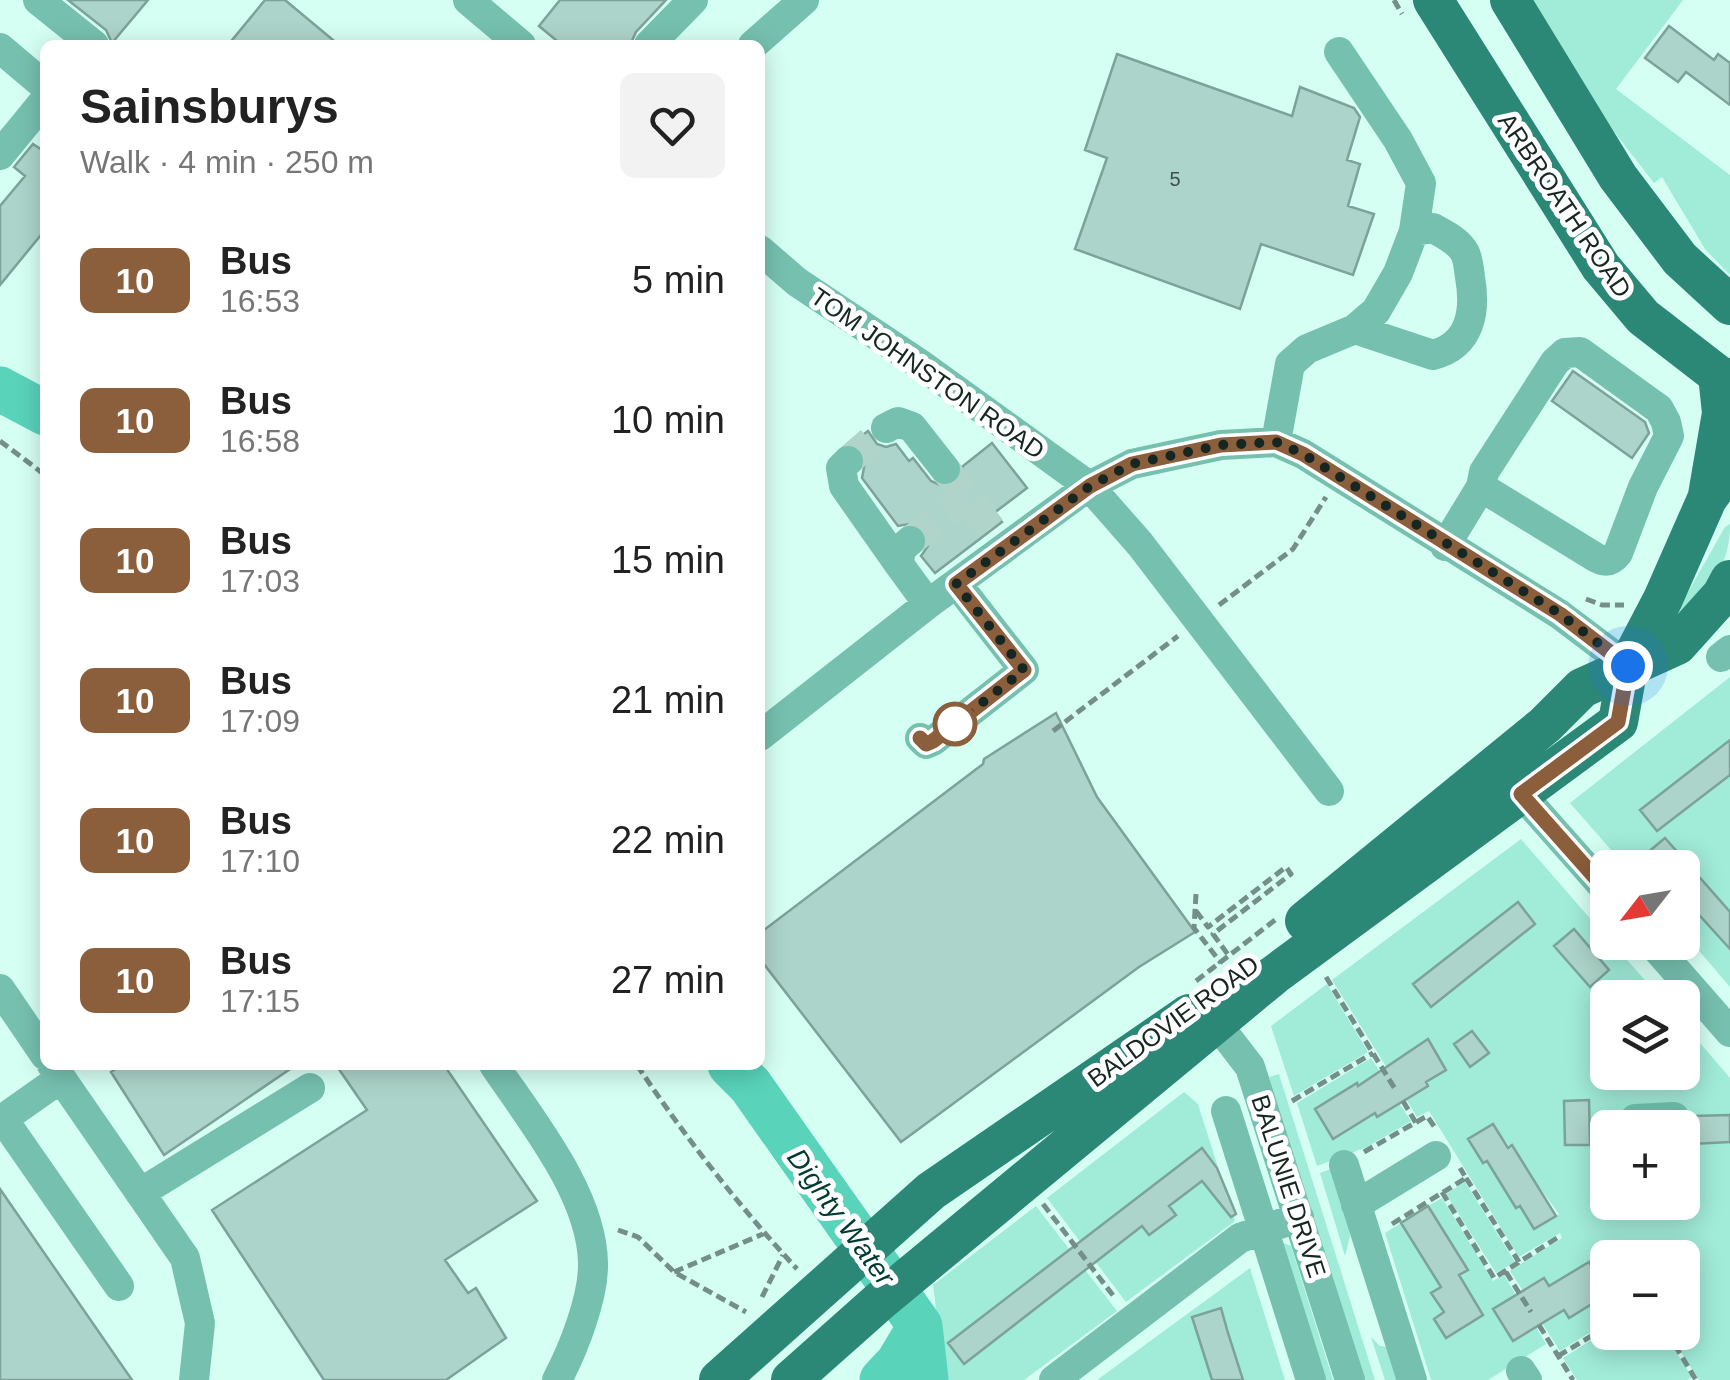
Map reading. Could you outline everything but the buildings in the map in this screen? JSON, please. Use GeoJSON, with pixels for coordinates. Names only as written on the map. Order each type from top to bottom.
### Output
{"type":"FeatureCollection","features":[{"type":"Feature","properties":{"kind":"main road","name":"ARBROATH ROAD"},"geometry":{"type":"LineString","coordinates":[[1432,0],[1601,268],[1643,317],[1724,378]]}},
{"type":"Feature","properties":{"kind":"main road","name":"ARBROATH ROAD"},"geometry":{"type":"LineString","coordinates":[[1510,0],[1618,177],[1680,260],[1730,306]]}},
{"type":"Feature","properties":{"kind":"main road","name":"ARBROATH ROAD"},"geometry":{"type":"LineString","coordinates":[[1618,177],[1648,245],[1669,278],[1730,335]]}},
{"type":"Feature","properties":{"kind":"main road","name":"BALDOVIE ROAD"},"geometry":{"type":"LineString","coordinates":[[1718,504],[1724,378]]}},
{"type":"Feature","properties":{"kind":"main road","name":"BALDOVIE ROAD"},"geometry":{"type":"LineString","coordinates":[[719,1380],[932,1191],[1203,1004],[1274,976],[1508,780],[1618,722],[1628,666],[1718,504],[1730,466]]}},
{"type":"Feature","properties":{"kind":"main road"},"geometry":{"type":"LineString","coordinates":[[1628,666],[1677,645],[1722,595],[1730,580]]}},
{"type":"Feature","properties":{"kind":"main road","name":"BALDOVIE ROAD"},"geometry":{"type":"LineString","coordinates":[[791,1380],[1025,1180],[1203,1004]]}},
{"type":"Feature","properties":{"kind":"street"},"geometry":{"type":"LineString","coordinates":[[38,0],[86,40]]}},
{"type":"Feature","properties":{"kind":"street"},"geometry":{"type":"LineString","coordinates":[[468,0],[515,40]]}},
{"type":"Feature","properties":{"kind":"street"},"geometry":{"type":"LineString","coordinates":[[654,40],[693,0]]}},
{"type":"Feature","properties":{"kind":"street"},"geometry":{"type":"LineString","coordinates":[[759,40],[804,0]]}},
{"type":"Feature","properties":{"kind":"street"},"geometry":{"type":"LineString","coordinates":[[0,48],[40,82]]}},
{"type":"Feature","properties":{"kind":"street"},"geometry":{"type":"LineString","coordinates":[[1276,442],[1290,364],[1307,349],[1355,328],[1376,312],[1398,273],[1414,231],[1421,183],[1398,140],[1339,52]]}},
{"type":"Feature","properties":{"kind":"street"},"geometry":{"type":"LineString","coordinates":[[0,156],[40,106]]}},
{"type":"Feature","properties":{"kind":"street"},"geometry":{"type":"LineString","coordinates":[[1355,328],[1433,355],[1458,345],[1467,331],[1472,314],[1466,254],[1459,244],[1433,228],[1414,231]]}},
{"type":"Feature","properties":{"kind":"street","name":"TOM JOHNSTON ROAD"},"geometry":{"type":"LineString","coordinates":[[765,254],[797,282],[1090,486],[1152,560],[1329,790]]}},
{"type":"Feature","properties":{"kind":"street"},"geometry":{"type":"LineString","coordinates":[[1445,546],[1481,487],[1484,472],[1555,362],[1565,353],[1580,352],[1659,408],[1666,422],[1669,436],[1642,487],[1612,560],[1595,557],[1481,487]]}},
{"type":"Feature","properties":{"kind":"street"},"geometry":{"type":"LineString","coordinates":[[886,428],[898,422],[912,426],[945,469]]}},
{"type":"Feature","properties":{"kind":"street"},"geometry":{"type":"LineString","coordinates":[[765,732],[956,584],[1004,534],[1132,464],[1221,445],[1276,442],[1303,454],[1445,546],[1560,614],[1628,666]]}},
{"type":"Feature","properties":{"kind":"street"},"geometry":{"type":"LineString","coordinates":[[848,461],[841,468],[844,486],[904,552],[928,604]]}},
{"type":"Feature","properties":{"kind":"street"},"geometry":{"type":"LineString","coordinates":[[920,738],[926,744],[933,741],[1024,670],[956,584]]}},
{"type":"Feature","properties":{"kind":"street"},"geometry":{"type":"LineString","coordinates":[[1508,780],[1590,872]]}},
{"type":"Feature","properties":{"kind":"street"},"geometry":{"type":"LineString","coordinates":[[1668,960],[1730,1032]]}},
{"type":"Feature","properties":{"kind":"street"},"geometry":{"type":"LineString","coordinates":[[0,989],[40,1047]]}},
{"type":"Feature","properties":{"kind":"street","name":"BALUNIE DRIVE"},"geometry":{"type":"LineString","coordinates":[[1203,1004],[1250,1067],[1350,1380]]}},
{"type":"Feature","properties":{"kind":"street"},"geometry":{"type":"LineString","coordinates":[[49,1070],[1,1120],[119,1286]]}},
{"type":"Feature","properties":{"kind":"street"},"geometry":{"type":"LineString","coordinates":[[56,1070],[185,1258],[200,1323],[194,1380]]}},
{"type":"Feature","properties":{"kind":"street"},"geometry":{"type":"LineString","coordinates":[[497,1070],[553,1153],[586,1219],[594,1265],[576,1344],[558,1380]]}},
{"type":"Feature","properties":{"kind":"street"},"geometry":{"type":"LineString","coordinates":[[140,1194],[310,1088]]}},
{"type":"Feature","properties":{"kind":"street"},"geometry":{"type":"LineString","coordinates":[[1226,1111],[1311,1380]]}},
{"type":"Feature","properties":{"kind":"street"},"geometry":{"type":"LineString","coordinates":[[1356,1204],[1436,1156]]}},
{"type":"Feature","properties":{"kind":"street"},"geometry":{"type":"LineString","coordinates":[[1344,1165],[1412,1380]]}},
{"type":"Feature","properties":{"kind":"street"},"geometry":{"type":"LineString","coordinates":[[1054,1380],[1240,1238],[1300,1217]]}},
{"type":"Feature","properties":{"kind":"path"},"geometry":{"type":"LineString","coordinates":[[0,441],[40,471]]}},
{"type":"Feature","properties":{"kind":"path"},"geometry":{"type":"LineString","coordinates":[[1196,911],[1208,927],[1286,867],[1291,874],[1213,934],[1230,956]]}},
{"type":"Feature","properties":{"kind":"path"},"geometry":{"type":"LineString","coordinates":[[1196,894],[1194,928],[1222,963]]}},
{"type":"Feature","properties":{"kind":"path"},"geometry":{"type":"LineString","coordinates":[[1203,1004],[1222,963],[1277,919]]}},
{"type":"Feature","properties":{"kind":"path"},"geometry":{"type":"LineString","coordinates":[[1326,977],[1395,1089]]}},
{"type":"Feature","properties":{"kind":"path"},"geometry":{"type":"LineString","coordinates":[[1292,1101],[1373,1052]]}},
{"type":"Feature","properties":{"kind":"path"},"geometry":{"type":"LineString","coordinates":[[640,1070],[672,1118],[796,1269]]}},
{"type":"Feature","properties":{"kind":"path"},"geometry":{"type":"LineString","coordinates":[[1402,1101],[1416,1123]]}},
{"type":"Feature","properties":{"kind":"path"},"geometry":{"type":"LineString","coordinates":[[1466,1178],[1519,1262]]}},
{"type":"Feature","properties":{"kind":"path"},"geometry":{"type":"LineString","coordinates":[[1025,1180],[1132,1320]]}},
{"type":"Feature","properties":{"kind":"path"},"geometry":{"type":"LineString","coordinates":[[1442,1192],[1494,1278],[1560,1236]]}},
{"type":"Feature","properties":{"kind":"path"},"geometry":{"type":"LineString","coordinates":[[586,1219],[638,1237],[674,1272],[752,1315]]}},
{"type":"Feature","properties":{"kind":"path"},"geometry":{"type":"LineString","coordinates":[[674,1272],[764,1234]]}},
{"type":"Feature","properties":{"kind":"path"},"geometry":{"type":"LineString","coordinates":[[760,1300],[784,1255]]}},
{"type":"Feature","properties":{"kind":"path"},"geometry":{"type":"LineString","coordinates":[[1506,1270],[1530,1312]]}},
{"type":"Feature","properties":{"kind":"path"},"geometry":{"type":"LineString","coordinates":[[1539,1325],[1571,1379]]}},
{"type":"Feature","properties":{"kind":"path"},"geometry":{"type":"LineString","coordinates":[[1558,1356],[1590,1337]]}},
{"type":"Feature","properties":{"kind":"path"},"geometry":{"type":"LineString","coordinates":[[1678,1350],[1696,1380]]}},
{"type":"Feature","properties":{"kind":"green space"},"geometry":{"type":"Polygon","coordinates":[[[1525,0],[1683,0],[1616,89],[1730,175],[1730,275],[1705,249],[1662,177],[1654,183],[1577,84],[1525,0]]]}},
{"type":"Feature","properties":{"kind":"green space"},"geometry":{"type":"Polygon","coordinates":[[[1730,524],[1720,569],[1670,624],[1725,527],[1730,524]]]}},
{"type":"Feature","properties":{"kind":"green space"},"geometry":{"type":"Polygon","coordinates":[[[1730,677],[1730,987],[1700,952],[1700,850],[1611,850],[1570,803],[1730,677]]]}},
{"type":"Feature","properties":{"kind":"green space"},"geometry":{"type":"Polygon","coordinates":[[[1521,839],[1590,918],[1590,960],[1627,960],[1645,980],[1590,980],[1590,1090],[1700,1090],[1700,1043],[1730,1078],[1730,1380],[1699,1380],[1680,1350],[1700,1350],[1700,1240],[1590,1240],[1590,1272],[1577,1280],[1572,1272],[1549,1286],[1544,1278],[1523,1291],[1510,1271],[1562,1238],[1560,1233],[1519,1257],[1429,1111],[1417,1117],[1406,1099],[1446,1069],[1428,1040],[1387,1068],[1332,980],[1521,839]],[[1493,1124],[1468,1139],[1534,1229],[1559,1214],[1493,1124]]]}},
{"type":"Feature","properties":{"kind":"green space"},"geometry":{"type":"Polygon","coordinates":[[[1327,984],[1368,1052],[1294,1096],[1271,1026],[1327,984]]]}},
{"type":"Feature","properties":{"kind":"green space"},"geometry":{"type":"Polygon","coordinates":[[[1371,1058],[1380,1072],[1315,1109],[1333,1138],[1399,1103],[1411,1121],[1367,1147],[1317,1166],[1297,1103],[1371,1058]]]}},
{"type":"Feature","properties":{"kind":"green space"},"geometry":{"type":"Polygon","coordinates":[[[1279,1074],[1375,1380],[1364,1380],[1269,1077],[1279,1074]]]}},
{"type":"Feature","properties":{"kind":"green space"},"geometry":{"type":"Polygon","coordinates":[[[1184,1092],[1198,1104],[1235,1221],[1126,1302],[1047,1198],[1184,1092]]]}},
{"type":"Feature","properties":{"kind":"green space"},"geometry":{"type":"Polygon","coordinates":[[[1331,1169],[1351,1232],[1345,1256],[1320,1173],[1331,1169]]]}},
{"type":"Feature","properties":{"kind":"green space"},"geometry":{"type":"Polygon","coordinates":[[[1465,1182],[1515,1262],[1496,1273],[1446,1194],[1465,1182]]]}},
{"type":"Feature","properties":{"kind":"green space"},"geometry":{"type":"Polygon","coordinates":[[[1442,1198],[1493,1281],[1504,1275],[1516,1295],[1494,1309],[1513,1340],[1536,1327],[1546,1344],[1488,1380],[1431,1380],[1385,1233],[1401,1223],[1441,1287],[1432,1293],[1444,1312],[1434,1319],[1447,1338],[1472,1322],[1471,1295],[1459,1275],[1468,1269],[1428,1206],[1442,1198]]]}},
{"type":"Feature","properties":{"kind":"green space"},"geometry":{"type":"Polygon","coordinates":[[[1036,1206],[1117,1311],[1024,1380],[945,1380],[933,1285],[1036,1206]]]}},
{"type":"Feature","properties":{"kind":"green space"},"geometry":{"type":"Polygon","coordinates":[[[1279,1241],[1291,1246],[1333,1380],[1322,1380],[1279,1241]]]}},
{"type":"Feature","properties":{"kind":"green space"},"geometry":{"type":"Polygon","coordinates":[[[1250,1268],[1285,1380],[1097,1380],[1250,1268]]]}},
{"type":"Feature","properties":{"kind":"green space"},"geometry":{"type":"Polygon","coordinates":[[[1590,1292],[1590,1332],[1560,1351],[1542,1323],[1590,1292]]]}},
{"type":"Feature","properties":{"kind":"green space"},"geometry":{"type":"Polygon","coordinates":[[[1371,1337],[1380,1346],[1389,1347],[1400,1380],[1385,1380],[1371,1337]]]}},
{"type":"Feature","properties":{"kind":"green space"},"geometry":{"type":"Polygon","coordinates":[[[1590,1341],[1590,1350],[1675,1350],[1692,1377],[1577,1380],[1563,1358],[1590,1341]]]}},
{"type":"Feature","properties":{"kind":"waterway","name":"Dighty Water"},"geometry":{"type":"LineString","coordinates":[[0,389],[40,410]]}},
{"type":"Feature","properties":{"kind":"waterway","name":"Dighty Water"},"geometry":{"type":"LineString","coordinates":[[735,1070],[750,1085],[920,1326],[926,1380]]}},
{"type":"Feature","properties":{"kind":"waterway"},"geometry":{"type":"LineString","coordinates":[[882,1380],[898,1363],[920,1326]]}},
{"type":"Feature","properties":{"kind":"tunnel"},"geometry":{"type":"LineString","coordinates":[[848,461],[886,428]]}},
{"type":"Feature","properties":{"kind":"tunnel"},"geometry":{"type":"LineString","coordinates":[[945,469],[991,529]]}},
{"type":"Feature","properties":{"kind":"tunnel"},"geometry":{"type":"LineString","coordinates":[[910,541],[966,499]]}},
{"type":"Feature","properties":{"kind":"bus line","name":"10"},"geometry":{"type":"LineString","coordinates":[[920,738],[926,744],[933,741],[1024,670],[956,584],[1090,486],[1132,464],[1221,445],[1276,442],[1303,454],[1445,546],[1560,614],[1628,666],[1618,722],[1521,794],[1590,872]]}},
{"type":"Feature","properties":{"kind":"route"},"geometry":{"type":"LineString","coordinates":[[955,724],[1024,670],[956,584],[1090,486],[1132,464],[1221,445],[1276,442],[1303,454],[1445,546],[1560,614],[1628,666]]}}]}
